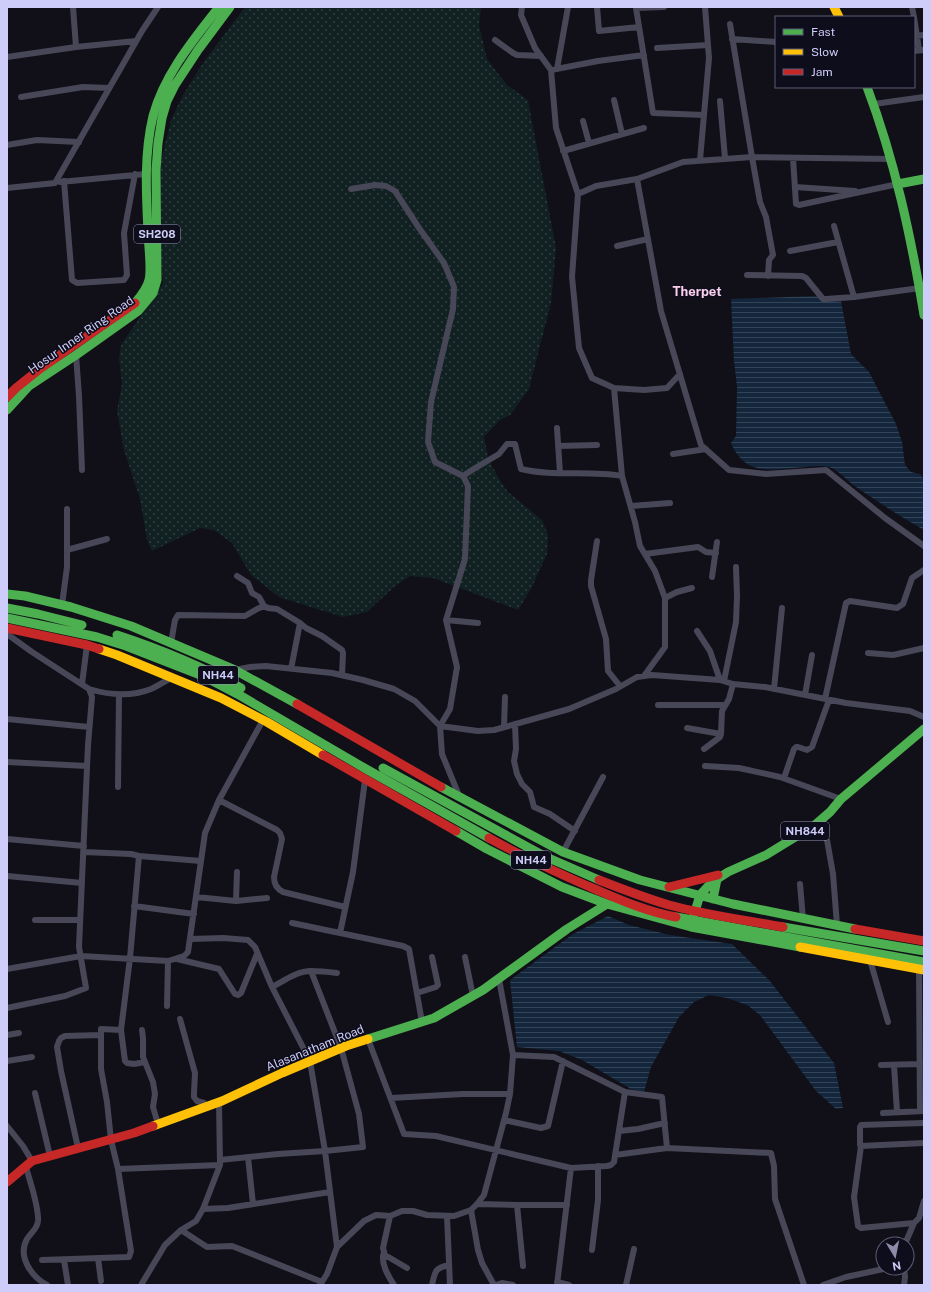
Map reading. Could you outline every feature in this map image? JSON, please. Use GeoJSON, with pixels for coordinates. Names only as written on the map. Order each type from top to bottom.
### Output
{"type":"FeatureCollection","features":[{"type":"Feature","properties":{"kind":"main road","name":"Hosur Inner Ring Road"},"geometry":{"type":"LineString","coordinates":[[7,397],[41,368],[134,304],[148,286],[150,277],[146,174],[151,125],[162,92],[191,44],[219,7]]}},
{"type":"Feature","properties":{"kind":"main road","name":"Hosur Inner Ring Road"},"geometry":{"type":"LineString","coordinates":[[7,410],[18,396],[29,386],[138,311],[155,290],[157,280],[156,188],[158,132],[168,99],[201,45],[230,7]]}},
{"type":"Feature","properties":{"kind":"main road"},"geometry":{"type":"LineString","coordinates":[[834,7],[838,16]]}},
{"type":"Feature","properties":{"kind":"main road"},"geometry":{"type":"LineString","coordinates":[[867,88],[874,104],[898,184],[920,288],[924,315]]}},
{"type":"Feature","properties":{"kind":"main road"},"geometry":{"type":"LineString","coordinates":[[898,184],[924,179]]}},
{"type":"Feature","properties":{"kind":"main road"},"geometry":{"type":"LineString","coordinates":[[7,594],[25,596],[62,605],[131,626],[235,670],[277,692],[460,798],[563,852],[640,880],[733,904],[803,919],[924,941]]}},
{"type":"Feature","properties":{"kind":"main road","name":"NH44"},"geometry":{"type":"LineString","coordinates":[[7,608],[38,614],[97,629],[142,643],[181,658],[223,677],[371,762],[544,856],[607,883],[718,921],[922,967]]}},
{"type":"Feature","properties":{"kind":"main road","name":"NH44"},"geometry":{"type":"LineString","coordinates":[[7,618],[96,637],[126,646],[202,676],[241,696],[366,769],[525,858],[616,898],[665,915],[718,921],[924,951]]}},
{"type":"Feature","properties":{"kind":"main road"},"geometry":{"type":"LineString","coordinates":[[7,628],[87,645],[173,677],[221,698],[263,720],[365,780],[501,856],[562,886],[607,904],[691,927],[870,960],[922,967]]}},
{"type":"Feature","properties":{"kind":"main road","name":"NH844"},"geometry":{"type":"LineString","coordinates":[[691,927],[700,895],[711,883],[728,872],[766,856],[815,825],[841,800],[924,729]]}},
{"type":"Feature","properties":{"kind":"main road"},"geometry":{"type":"LineString","coordinates":[[669,887],[728,872]]}},
{"type":"Feature","properties":{"kind":"main road"},"geometry":{"type":"LineString","coordinates":[[713,899],[717,879]]}},
{"type":"Feature","properties":{"kind":"main road","name":"Alasanatham Road"},"geometry":{"type":"LineString","coordinates":[[29,1164],[50,1156],[111,1140],[158,1124],[219,1102],[341,1048],[434,1018],[499,980],[567,930],[607,904]]}},
{"type":"Feature","properties":{"kind":"main road"},"geometry":{"type":"LineString","coordinates":[[7,1182],[29,1164]]}},
{"type":"Feature","properties":{"kind":"street"},"geometry":{"type":"LineString","coordinates":[[73,7],[76,48]]}},
{"type":"Feature","properties":{"kind":"street"},"geometry":{"type":"LineString","coordinates":[[55,183],[136,41],[158,7]]}},
{"type":"Feature","properties":{"kind":"street"},"geometry":{"type":"LineString","coordinates":[[522,7],[522,15],[535,48],[554,69]]}},
{"type":"Feature","properties":{"kind":"street"},"geometry":{"type":"LineString","coordinates":[[568,7],[554,69],[556,128],[578,194],[572,277],[579,348],[592,378],[614,388],[644,390],[666,388],[680,374]]}},
{"type":"Feature","properties":{"kind":"street"},"geometry":{"type":"LineString","coordinates":[[597,7],[599,31],[639,27]]}},
{"type":"Feature","properties":{"kind":"street"},"geometry":{"type":"LineString","coordinates":[[664,7],[636,8],[653,113],[704,115]]}},
{"type":"Feature","properties":{"kind":"street"},"geometry":{"type":"LineString","coordinates":[[700,160],[709,58],[705,7]]}},
{"type":"Feature","properties":{"kind":"street"},"geometry":{"type":"LineString","coordinates":[[730,24],[760,202],[766,217],[773,255],[769,260],[768,276]]}},
{"type":"Feature","properties":{"kind":"street"},"geometry":{"type":"LineString","coordinates":[[919,50],[915,36],[924,35]]}},
{"type":"Feature","properties":{"kind":"street"},"geometry":{"type":"LineString","coordinates":[[732,39],[775,42]]}},
{"type":"Feature","properties":{"kind":"street"},"geometry":{"type":"LineString","coordinates":[[495,40],[513,53],[541,56]]}},
{"type":"Feature","properties":{"kind":"street"},"geometry":{"type":"LineString","coordinates":[[7,58],[136,41]]}},
{"type":"Feature","properties":{"kind":"street"},"geometry":{"type":"LineString","coordinates":[[657,48],[708,45]]}},
{"type":"Feature","properties":{"kind":"street"},"geometry":{"type":"LineString","coordinates":[[554,69],[644,55]]}},
{"type":"Feature","properties":{"kind":"street"},"geometry":{"type":"LineString","coordinates":[[21,97],[83,88],[109,88]]}},
{"type":"Feature","properties":{"kind":"street"},"geometry":{"type":"LineString","coordinates":[[874,104],[924,97]]}},
{"type":"Feature","properties":{"kind":"street"},"geometry":{"type":"LineString","coordinates":[[614,100],[622,134]]}},
{"type":"Feature","properties":{"kind":"street"},"geometry":{"type":"LineString","coordinates":[[720,101],[725,158]]}},
{"type":"Feature","properties":{"kind":"street"},"geometry":{"type":"LineString","coordinates":[[583,121],[589,143]]}},
{"type":"Feature","properties":{"kind":"street"},"geometry":{"type":"LineString","coordinates":[[563,151],[644,128]]}},
{"type":"Feature","properties":{"kind":"street"},"geometry":{"type":"LineString","coordinates":[[7,145],[37,140],[79,142]]}},
{"type":"Feature","properties":{"kind":"street"},"geometry":{"type":"LineString","coordinates":[[578,194],[596,186],[637,179],[683,162],[700,160],[752,157],[891,159]]}},
{"type":"Feature","properties":{"kind":"street"},"geometry":{"type":"LineString","coordinates":[[793,158],[795,201],[796,204],[799,205],[898,184]]}},
{"type":"Feature","properties":{"kind":"street"},"geometry":{"type":"LineString","coordinates":[[64,181],[72,280],[77,283],[124,280],[127,276],[124,233],[135,174]]}},
{"type":"Feature","properties":{"kind":"street"},"geometry":{"type":"LineString","coordinates":[[7,188],[64,181],[146,174]]}},
{"type":"Feature","properties":{"kind":"street"},"geometry":{"type":"LineString","coordinates":[[637,179],[661,310],[701,445],[729,470],[766,474],[826,470],[885,518],[924,546]]}},
{"type":"Feature","properties":{"kind":"street"},"geometry":{"type":"LineString","coordinates":[[351,189],[375,185],[386,186],[395,191],[444,263],[454,287],[453,309],[431,402],[428,442],[434,462],[463,476],[468,486],[465,560],[446,620],[457,667],[450,709],[440,726],[442,754],[460,798]]}},
{"type":"Feature","properties":{"kind":"street"},"geometry":{"type":"LineString","coordinates":[[795,187],[863,192]]}},
{"type":"Feature","properties":{"kind":"street"},"geometry":{"type":"LineString","coordinates":[[834,226],[854,297]]}},
{"type":"Feature","properties":{"kind":"street"},"geometry":{"type":"LineString","coordinates":[[617,246],[648,239]]}},
{"type":"Feature","properties":{"kind":"street"},"geometry":{"type":"LineString","coordinates":[[790,251],[838,242]]}},
{"type":"Feature","properties":{"kind":"street"},"geometry":{"type":"LineString","coordinates":[[747,275],[802,276],[806,278],[823,299],[826,300],[920,288]]}},
{"type":"Feature","properties":{"kind":"street"},"geometry":{"type":"LineString","coordinates":[[76,355],[82,470]]}},
{"type":"Feature","properties":{"kind":"street"},"geometry":{"type":"LineString","coordinates":[[614,388],[622,476],[631,506],[640,546],[655,571],[665,598],[665,647],[644,676]]}},
{"type":"Feature","properties":{"kind":"street"},"geometry":{"type":"LineString","coordinates":[[557,428],[560,473]]}},
{"type":"Feature","properties":{"kind":"street"},"geometry":{"type":"LineString","coordinates":[[463,476],[499,454],[508,444],[515,444],[521,469],[547,473],[611,474],[622,476]]}},
{"type":"Feature","properties":{"kind":"street"},"geometry":{"type":"LineString","coordinates":[[558,446],[597,445]]}},
{"type":"Feature","properties":{"kind":"street"},"geometry":{"type":"LineString","coordinates":[[673,454],[706,449]]}},
{"type":"Feature","properties":{"kind":"street"},"geometry":{"type":"LineString","coordinates":[[631,506],[670,503]]}},
{"type":"Feature","properties":{"kind":"street"},"geometry":{"type":"LineString","coordinates":[[62,605],[67,566],[67,509]]}},
{"type":"Feature","properties":{"kind":"street"},"geometry":{"type":"LineString","coordinates":[[67,550],[107,539]]}},
{"type":"Feature","properties":{"kind":"street"},"geometry":{"type":"LineString","coordinates":[[597,541],[591,586],[606,639],[608,671],[620,686]]}},
{"type":"Feature","properties":{"kind":"street"},"geometry":{"type":"LineString","coordinates":[[712,577],[717,542]]}},
{"type":"Feature","properties":{"kind":"street"},"geometry":{"type":"LineString","coordinates":[[645,554],[698,547],[706,552],[716,553]]}},
{"type":"Feature","properties":{"kind":"street"},"geometry":{"type":"LineString","coordinates":[[722,680],[736,622],[736,567]]}},
{"type":"Feature","properties":{"kind":"street"},"geometry":{"type":"LineString","coordinates":[[784,778],[794,749],[798,747],[807,750],[812,747],[827,699],[844,613],[848,602],[898,608],[901,607],[912,578],[924,570]]}},
{"type":"Feature","properties":{"kind":"street"},"geometry":{"type":"LineString","coordinates":[[237,576],[248,583],[252,593],[259,597],[264,606]]}},
{"type":"Feature","properties":{"kind":"street"},"geometry":{"type":"LineString","coordinates":[[665,598],[692,588]]}},
{"type":"Feature","properties":{"kind":"street"},"geometry":{"type":"LineString","coordinates":[[171,642],[175,620],[178,614],[245,616],[257,608],[264,606],[277,609],[342,650],[342,675]]}},
{"type":"Feature","properties":{"kind":"street"},"geometry":{"type":"LineString","coordinates":[[774,689],[782,608]]}},
{"type":"Feature","properties":{"kind":"street"},"geometry":{"type":"LineString","coordinates":[[446,620],[478,624]]}},
{"type":"Feature","properties":{"kind":"street"},"geometry":{"type":"LineString","coordinates":[[291,669],[300,623]]}},
{"type":"Feature","properties":{"kind":"street"},"geometry":{"type":"LineString","coordinates":[[697,631],[710,651],[722,680]]}},
{"type":"Feature","properties":{"kind":"street"},"geometry":{"type":"LineString","coordinates":[[7,634],[89,689],[101,692],[132,694],[150,690],[173,677]]}},
{"type":"Feature","properties":{"kind":"street"},"geometry":{"type":"LineString","coordinates":[[82,684],[87,645]]}},
{"type":"Feature","properties":{"kind":"street"},"geometry":{"type":"LineString","coordinates":[[868,653],[892,655],[924,648]]}},
{"type":"Feature","properties":{"kind":"street"},"geometry":{"type":"LineString","coordinates":[[805,695],[812,655]]}},
{"type":"Feature","properties":{"kind":"street"},"geometry":{"type":"LineString","coordinates":[[235,670],[266,666],[342,675],[394,689],[415,701],[440,726],[478,731],[494,730],[569,709],[637,677],[652,675],[722,680],[733,684],[774,689],[875,707],[910,711],[924,717]]}},
{"type":"Feature","properties":{"kind":"street"},"geometry":{"type":"LineString","coordinates":[[704,749],[720,737],[722,710],[729,699],[733,684]]}},
{"type":"Feature","properties":{"kind":"street"},"geometry":{"type":"LineString","coordinates":[[7,1008],[65,996],[86,988],[79,946],[89,727],[92,697],[89,689]]}},
{"type":"Feature","properties":{"kind":"street"},"geometry":{"type":"LineString","coordinates":[[118,787],[119,694]]}},
{"type":"Feature","properties":{"kind":"street"},"geometry":{"type":"LineString","coordinates":[[504,727],[505,697]]}},
{"type":"Feature","properties":{"kind":"street"},"geometry":{"type":"LineString","coordinates":[[658,705],[725,705]]}},
{"type":"Feature","properties":{"kind":"street"},"geometry":{"type":"LineString","coordinates":[[7,719],[89,727]]}},
{"type":"Feature","properties":{"kind":"street"},"geometry":{"type":"LineString","coordinates":[[7,969],[81,956],[168,961],[184,956],[188,952],[205,833],[219,800],[263,720]]}},
{"type":"Feature","properties":{"kind":"street"},"geometry":{"type":"LineString","coordinates":[[515,724],[516,748],[514,761],[517,774],[522,784],[530,792],[534,807],[550,814],[575,831]]}},
{"type":"Feature","properties":{"kind":"street"},"geometry":{"type":"LineString","coordinates":[[688,728],[721,734]]}},
{"type":"Feature","properties":{"kind":"street"},"geometry":{"type":"LineString","coordinates":[[7,762],[87,766]]}},
{"type":"Feature","properties":{"kind":"street"},"geometry":{"type":"LineString","coordinates":[[705,766],[739,768],[784,778],[841,800]]}},
{"type":"Feature","properties":{"kind":"street"},"geometry":{"type":"LineString","coordinates":[[563,852],[603,777]]}},
{"type":"Feature","properties":{"kind":"street"},"geometry":{"type":"LineString","coordinates":[[340,933],[352,872],[365,780]]}},
{"type":"Feature","properties":{"kind":"street"},"geometry":{"type":"LineString","coordinates":[[219,800],[277,830],[280,833],[282,839],[274,877],[275,883],[279,890],[346,907]]}},
{"type":"Feature","properties":{"kind":"street"},"geometry":{"type":"LineString","coordinates":[[7,839],[139,856],[201,861]]}},
{"type":"Feature","properties":{"kind":"street"},"geometry":{"type":"LineString","coordinates":[[827,840],[833,874],[837,925]]}},
{"type":"Feature","properties":{"kind":"street"},"geometry":{"type":"LineString","coordinates":[[139,856],[130,958],[121,1030],[126,1064],[145,1062]]}},
{"type":"Feature","properties":{"kind":"street"},"geometry":{"type":"LineString","coordinates":[[236,901],[237,872]]}},
{"type":"Feature","properties":{"kind":"street"},"geometry":{"type":"LineString","coordinates":[[7,876],[82,883]]}},
{"type":"Feature","properties":{"kind":"street"},"geometry":{"type":"LineString","coordinates":[[800,884],[803,919]]}},
{"type":"Feature","properties":{"kind":"street"},"geometry":{"type":"LineString","coordinates":[[196,897],[236,901],[267,898]]}},
{"type":"Feature","properties":{"kind":"street"},"geometry":{"type":"LineString","coordinates":[[134,906],[194,914]]}},
{"type":"Feature","properties":{"kind":"street"},"geometry":{"type":"LineString","coordinates":[[35,920],[80,920]]}},
{"type":"Feature","properties":{"kind":"street"},"geometry":{"type":"LineString","coordinates":[[292,923],[407,947],[409,949],[422,1022]]}},
{"type":"Feature","properties":{"kind":"street"},"geometry":{"type":"LineString","coordinates":[[190,940],[223,938],[248,940],[250,942],[258,954],[272,987],[310,1061],[325,1151],[337,1248]]}},
{"type":"Feature","properties":{"kind":"street"},"geometry":{"type":"LineString","coordinates":[[175,958],[217,968],[222,973],[235,994],[238,995],[241,993],[258,954]]}},
{"type":"Feature","properties":{"kind":"street"},"geometry":{"type":"LineString","coordinates":[[417,993],[438,985],[432,956]]}},
{"type":"Feature","properties":{"kind":"street"},"geometry":{"type":"LineString","coordinates":[[464,957],[473,996]]}},
{"type":"Feature","properties":{"kind":"street"},"geometry":{"type":"LineString","coordinates":[[870,960],[888,1022]]}},
{"type":"Feature","properties":{"kind":"street"},"geometry":{"type":"LineString","coordinates":[[166,1006],[168,961]]}},
{"type":"Feature","properties":{"kind":"street"},"geometry":{"type":"LineString","coordinates":[[883,1113],[922,1111],[920,1064],[922,967]]}},
{"type":"Feature","properties":{"kind":"street"},"geometry":{"type":"LineString","coordinates":[[272,987],[297,974],[311,971],[337,973]]}},
{"type":"Feature","properties":{"kind":"street"},"geometry":{"type":"LineString","coordinates":[[118,1169],[220,1162],[248,1157],[363,1147],[358,1114],[341,1048],[311,971]]}},
{"type":"Feature","properties":{"kind":"street"},"geometry":{"type":"LineString","coordinates":[[181,1230],[206,1247],[232,1246],[321,1283],[327,1274],[337,1248],[364,1221],[376,1216],[390,1216],[402,1211],[413,1211],[427,1215],[454,1216],[472,1210],[484,1195],[510,1094],[512,1055],[499,980]]}},
{"type":"Feature","properties":{"kind":"street"},"geometry":{"type":"LineString","coordinates":[[180,1020],[195,1073],[194,1097],[197,1101],[204,1104],[205,1107]]}},
{"type":"Feature","properties":{"kind":"street"},"geometry":{"type":"LineString","coordinates":[[42,1260],[129,1256],[131,1252],[118,1169],[111,1140],[107,1102],[101,1069],[101,1029],[121,1030]]}},
{"type":"Feature","properties":{"kind":"street"},"geometry":{"type":"LineString","coordinates":[[142,1030],[145,1062],[153,1082],[155,1094],[153,1107],[158,1124]]}},
{"type":"Feature","properties":{"kind":"street"},"geometry":{"type":"LineString","coordinates":[[7,1035],[19,1033]]}},
{"type":"Feature","properties":{"kind":"street"},"geometry":{"type":"LineString","coordinates":[[78,1148],[57,1047],[61,1038],[65,1036],[101,1035]]}},
{"type":"Feature","properties":{"kind":"street"},"geometry":{"type":"LineString","coordinates":[[368,1039],[404,1134],[436,1136],[571,1168],[611,1165],[614,1162],[625,1092]]}},
{"type":"Feature","properties":{"kind":"street"},"geometry":{"type":"LineString","coordinates":[[512,1055],[554,1057],[625,1092],[662,1097],[667,1148]]}},
{"type":"Feature","properties":{"kind":"street"},"geometry":{"type":"LineString","coordinates":[[7,1061],[32,1057]]}},
{"type":"Feature","properties":{"kind":"street"},"geometry":{"type":"LineString","coordinates":[[504,1120],[541,1128],[548,1126],[563,1061]]}},
{"type":"Feature","properties":{"kind":"street"},"geometry":{"type":"LineString","coordinates":[[881,1065],[920,1064]]}},
{"type":"Feature","properties":{"kind":"street"},"geometry":{"type":"LineString","coordinates":[[894,1065],[897,1112]]}},
{"type":"Feature","properties":{"kind":"street"},"geometry":{"type":"LineString","coordinates":[[35,1093],[50,1156]]}},
{"type":"Feature","properties":{"kind":"street"},"geometry":{"type":"LineString","coordinates":[[391,1098],[463,1094],[510,1094]]}},
{"type":"Feature","properties":{"kind":"street"},"geometry":{"type":"LineString","coordinates":[[141,1285],[165,1245],[181,1230],[196,1220],[203,1208],[220,1162],[219,1102]]}},
{"type":"Feature","properties":{"kind":"street"},"geometry":{"type":"LineString","coordinates":[[619,1131],[638,1129],[665,1123]]}},
{"type":"Feature","properties":{"kind":"street"},"geometry":{"type":"LineString","coordinates":[[914,1223],[860,1228],[858,1226],[854,1197],[861,1146],[860,1127],[861,1125],[924,1123]]}},
{"type":"Feature","properties":{"kind":"street"},"geometry":{"type":"LineString","coordinates":[[7,1126],[24,1146],[37,1208],[37,1228],[27,1239],[24,1248],[24,1258],[27,1265],[42,1282],[47,1285]]}},
{"type":"Feature","properties":{"kind":"street"},"geometry":{"type":"LineString","coordinates":[[861,1146],[924,1143]]}},
{"type":"Feature","properties":{"kind":"street"},"geometry":{"type":"LineString","coordinates":[[615,1155],[667,1148],[771,1153],[774,1166],[775,1199],[804,1285]]}},
{"type":"Feature","properties":{"kind":"street"},"geometry":{"type":"LineString","coordinates":[[248,1157],[253,1204]]}},
{"type":"Feature","properties":{"kind":"street"},"geometry":{"type":"LineString","coordinates":[[592,1250],[598,1200],[598,1166]]}},
{"type":"Feature","properties":{"kind":"street"},"geometry":{"type":"LineString","coordinates":[[569,1285],[557,1284],[571,1168]]}},
{"type":"Feature","properties":{"kind":"street"},"geometry":{"type":"LineString","coordinates":[[203,1208],[228,1208],[330,1192]]}},
{"type":"Feature","properties":{"kind":"street"},"geometry":{"type":"LineString","coordinates":[[908,1236],[914,1223],[919,1218],[924,1201]]}},
{"type":"Feature","properties":{"kind":"street"},"geometry":{"type":"LineString","coordinates":[[478,1204],[567,1205]]}},
{"type":"Feature","properties":{"kind":"street"},"geometry":{"type":"LineString","coordinates":[[517,1205],[523,1266]]}},
{"type":"Feature","properties":{"kind":"street"},"geometry":{"type":"LineString","coordinates":[[472,1210],[478,1250],[482,1262],[495,1285],[502,1283],[513,1285]]}},
{"type":"Feature","properties":{"kind":"street"},"geometry":{"type":"LineString","coordinates":[[390,1216],[383,1248],[384,1252],[382,1255],[385,1266],[394,1285]]}},
{"type":"Feature","properties":{"kind":"street"},"geometry":{"type":"LineString","coordinates":[[447,1216],[450,1285]]}},
{"type":"Feature","properties":{"kind":"street"},"geometry":{"type":"LineString","coordinates":[[626,1285],[634,1249]]}},
{"type":"Feature","properties":{"kind":"street"},"geometry":{"type":"LineString","coordinates":[[384,1252],[386,1255],[407,1268]]}},
{"type":"Feature","properties":{"kind":"street"},"geometry":{"type":"LineString","coordinates":[[98,1258],[102,1282]]}},
{"type":"Feature","properties":{"kind":"street"},"geometry":{"type":"LineString","coordinates":[[64,1260],[68,1285]]}},
{"type":"Feature","properties":{"kind":"street"},"geometry":{"type":"LineString","coordinates":[[432,1285],[435,1271],[449,1265]]}},
{"type":"Feature","properties":{"kind":"street"},"geometry":{"type":"LineString","coordinates":[[823,1285],[846,1277],[875,1271]]}},
{"type":"Feature","properties":{"kind":"shaded area"},"geometry":{"type":"Polygon","coordinates":[[[245,7],[481,7],[479,25],[487,59],[507,85],[528,100],[556,248],[551,303],[529,389],[510,415],[500,420],[484,437],[489,461],[501,482],[508,492],[542,520],[548,535],[547,554],[531,589],[518,610],[433,578],[410,576],[395,586],[367,612],[343,617],[279,597],[251,575],[232,543],[214,530],[200,528],[152,551],[147,540],[140,499],[124,450],[117,411],[122,384],[119,358],[121,345],[163,283],[160,251],[161,212],[158,173],[171,120],[183,95],[203,63],[245,7]]]}},
{"type":"Feature","properties":{"kind":"water"},"geometry":{"type":"Polygon","coordinates":[[[815,296],[841,301],[851,354],[869,372],[896,424],[902,442],[905,465],[911,472],[920,474],[924,480],[924,530],[864,493],[832,468],[818,466],[771,470],[753,467],[744,462],[737,454],[731,443],[736,436],[737,387],[734,361],[731,299],[815,296]]]}},
{"type":"Feature","properties":{"kind":"water"},"geometry":{"type":"Polygon","coordinates":[[[608,916],[629,925],[670,935],[732,944],[769,980],[834,1063],[843,1108],[836,1109],[816,1091],[760,1015],[747,1005],[727,998],[709,995],[694,1002],[679,1017],[651,1067],[644,1092],[631,1089],[582,1060],[559,1051],[517,1047],[510,980],[573,934],[608,916]]]}},
{"type":"Feature","properties":{"kind":"traffic: fast"},"geometry":{"type":"LineString","coordinates":[[135,303],[142,295],[150,275],[146,173],[148,144],[153,116],[164,86],[180,58],[219,7]]}},
{"type":"Feature","properties":{"kind":"traffic: fast"},"geometry":{"type":"LineString","coordinates":[[7,410],[29,386],[138,311],[153,293],[157,280],[156,170],[162,118],[167,101],[175,85],[198,50],[230,7]]}},
{"type":"Feature","properties":{"kind":"traffic: fast"},"geometry":{"type":"LineString","coordinates":[[867,88],[894,171],[908,228],[924,315]]}},
{"type":"Feature","properties":{"kind":"traffic: fast"},"geometry":{"type":"LineString","coordinates":[[898,184],[924,179]]}},
{"type":"Feature","properties":{"kind":"traffic: fast"},"geometry":{"type":"LineString","coordinates":[[7,594],[25,596],[71,607],[131,626],[235,670],[297,704]]}},
{"type":"Feature","properties":{"kind":"traffic: fast"},"geometry":{"type":"LineString","coordinates":[[7,608],[82,625]]}},
{"type":"Feature","properties":{"kind":"traffic: fast"},"geometry":{"type":"LineString","coordinates":[[7,618],[97,637],[126,646],[203,676],[241,696],[366,769],[489,838]]}},
{"type":"Feature","properties":{"kind":"traffic: fast"},"geometry":{"type":"LineString","coordinates":[[117,635],[180,658],[241,688]]}},
{"type":"Feature","properties":{"kind":"traffic: fast"},"geometry":{"type":"LineString","coordinates":[[693,918],[700,895],[711,883],[728,872],[766,855],[815,825],[830,812],[841,799],[924,729]]}},
{"type":"Feature","properties":{"kind":"traffic: fast"},"geometry":{"type":"LineString","coordinates":[[383,768],[544,856],[599,880]]}},
{"type":"Feature","properties":{"kind":"traffic: fast"},"geometry":{"type":"LineString","coordinates":[[441,787],[563,852],[640,880],[733,904],[855,929]]}},
{"type":"Feature","properties":{"kind":"traffic: fast"},"geometry":{"type":"LineString","coordinates":[[456,831],[487,849],[562,887],[607,904],[691,927],[800,947]]}},
{"type":"Feature","properties":{"kind":"traffic: fast"},"geometry":{"type":"LineString","coordinates":[[713,899],[717,879]]}},
{"type":"Feature","properties":{"kind":"traffic: fast"},"geometry":{"type":"LineString","coordinates":[[368,1039],[434,1018],[483,990],[567,929],[607,904]]}},
{"type":"Feature","properties":{"kind":"traffic: fast"},"geometry":{"type":"LineString","coordinates":[[676,917],[924,962]]}},
{"type":"Feature","properties":{"kind":"traffic: fast"},"geometry":{"type":"LineString","coordinates":[[783,927],[924,951]]}},
{"type":"Feature","properties":{"kind":"traffic: slow"},"geometry":{"type":"LineString","coordinates":[[834,7],[838,16]]}},
{"type":"Feature","properties":{"kind":"traffic: slow"},"geometry":{"type":"LineString","coordinates":[[99,649],[221,698],[267,722],[323,755]]}},
{"type":"Feature","properties":{"kind":"traffic: slow"},"geometry":{"type":"LineString","coordinates":[[800,947],[924,970]]}},
{"type":"Feature","properties":{"kind":"traffic: slow"},"geometry":{"type":"LineString","coordinates":[[153,1126],[222,1101],[282,1073],[346,1046],[368,1039]]}},
{"type":"Feature","properties":{"kind":"traffic: jam"},"geometry":{"type":"LineString","coordinates":[[7,397],[41,368],[135,303]]}},
{"type":"Feature","properties":{"kind":"traffic: jam"},"geometry":{"type":"LineString","coordinates":[[7,628],[87,645],[99,649]]}},
{"type":"Feature","properties":{"kind":"traffic: jam"},"geometry":{"type":"LineString","coordinates":[[297,704],[441,787]]}},
{"type":"Feature","properties":{"kind":"traffic: jam"},"geometry":{"type":"LineString","coordinates":[[323,755],[456,831]]}},
{"type":"Feature","properties":{"kind":"traffic: jam"},"geometry":{"type":"LineString","coordinates":[[489,838],[543,866],[607,894],[646,909],[676,917]]}},
{"type":"Feature","properties":{"kind":"traffic: jam"},"geometry":{"type":"LineString","coordinates":[[669,887],[718,875]]}},
{"type":"Feature","properties":{"kind":"traffic: jam"},"geometry":{"type":"LineString","coordinates":[[599,880],[683,909],[783,927]]}},
{"type":"Feature","properties":{"kind":"traffic: jam"},"geometry":{"type":"LineString","coordinates":[[855,929],[924,941]]}},
{"type":"Feature","properties":{"kind":"traffic: jam"},"geometry":{"type":"LineString","coordinates":[[7,1182],[32,1161],[134,1133],[153,1126]]}},
{"type":"Feature","properties":{"kind":"district","name":"Therpet"},"geometry":{"type":"Point","coordinates":[697,291]}}]}
